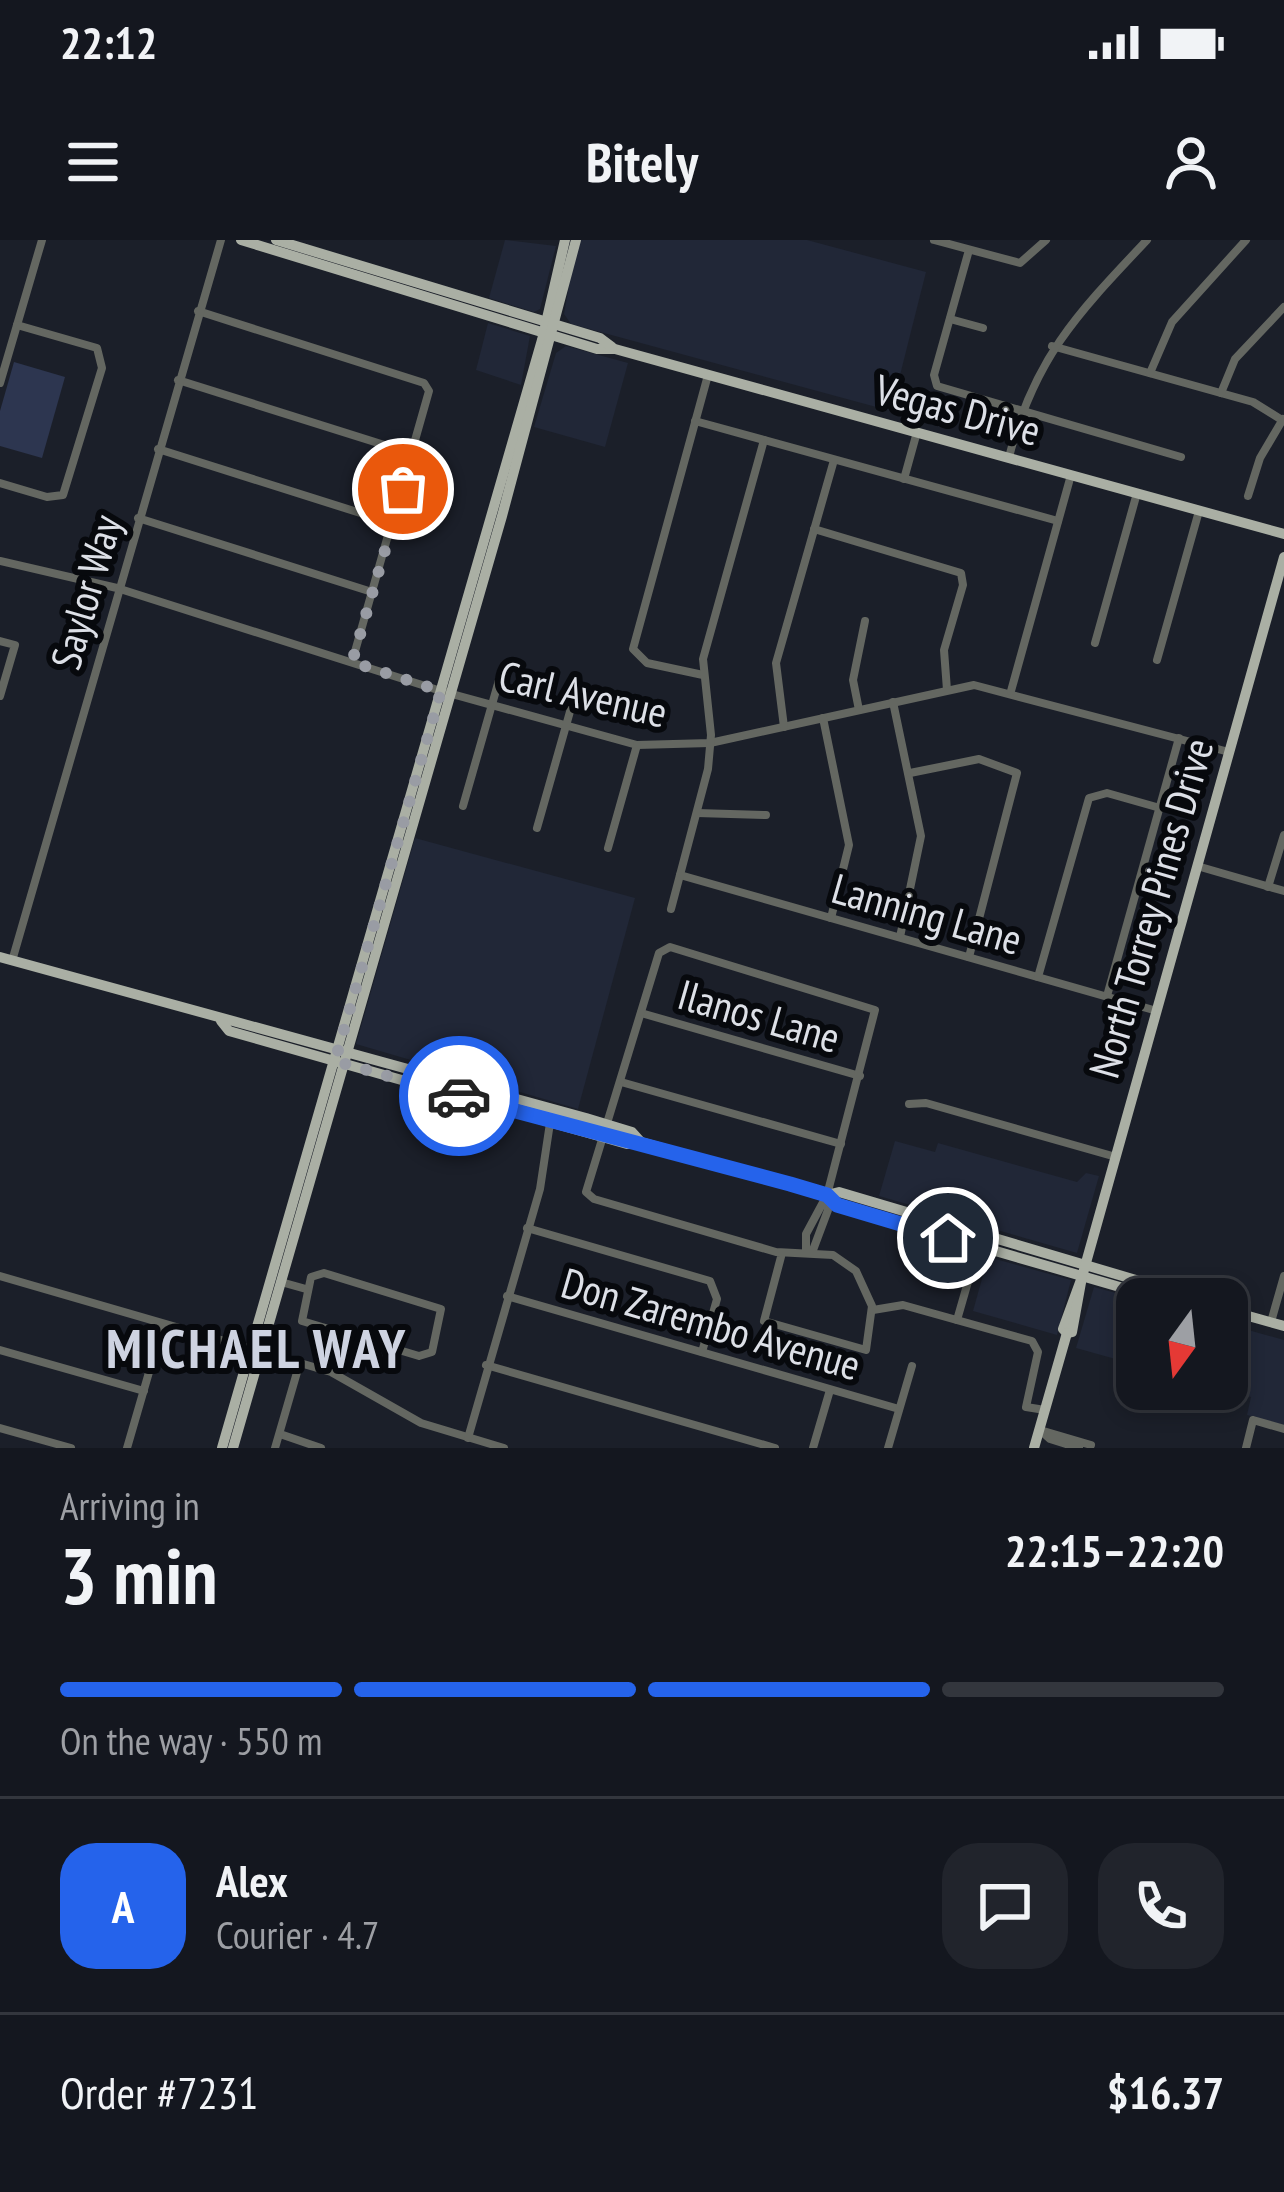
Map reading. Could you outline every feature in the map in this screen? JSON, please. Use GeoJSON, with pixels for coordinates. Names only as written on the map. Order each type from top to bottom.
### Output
{"type":"FeatureCollection","features":[{"type":"Feature","properties":{"kind":"main road","name":"Vegas Drive"},"geometry":{"type":"LineString","coordinates":[[242,240],[549,329],[600,338],[615,349],[1284,534]]}},
{"type":"Feature","properties":{"kind":"main road","name":"Vegas Drive"},"geometry":{"type":"LineString","coordinates":[[276,240],[549,329]]}},
{"type":"Feature","properties":{"kind":"main road"},"geometry":{"type":"LineString","coordinates":[[233,1448],[256,1350],[573,241]]}},
{"type":"Feature","properties":{"kind":"main road","name":"North Torrey Pines Drive"},"geometry":{"type":"LineString","coordinates":[[1034,1448],[1067,1334],[1063,1329],[1082,1277],[1284,557]]}},
{"type":"Feature","properties":{"kind":"main road"},"geometry":{"type":"LineString","coordinates":[[341,1056],[387,915],[400,835],[446,693]]}},
{"type":"Feature","properties":{"kind":"main road"},"geometry":{"type":"LineString","coordinates":[[6,959],[221,1021],[229,1031],[341,1056],[491,1099],[550,1123],[608,1132],[827,1195],[837,1205],[1116,1286]]}},
{"type":"Feature","properties":{"kind":"main road"},"geometry":{"type":"LineString","coordinates":[[341,1056],[442,1091],[529,1102],[586,1118],[608,1132]]}},
{"type":"Feature","properties":{"kind":"main road"},"geometry":{"type":"LineString","coordinates":[[550,1123],[554,1118],[586,1118]]}},
{"type":"Feature","properties":{"kind":"main road"},"geometry":{"type":"LineString","coordinates":[[827,1195],[839,1192],[1134,1278]]}},
{"type":"Feature","properties":{"kind":"main road"},"geometry":{"type":"LineString","coordinates":[[918,1229],[922,1216]]}},
{"type":"Feature","properties":{"kind":"main road"},"geometry":{"type":"LineString","coordinates":[[222,1448],[281,1282],[289,1234]]}},
{"type":"Feature","properties":{"kind":"main road"},"geometry":{"type":"LineString","coordinates":[[1248,1316],[1278,1324]]}},
{"type":"Feature","properties":{"kind":"street"},"geometry":{"type":"LineString","coordinates":[[0,383],[42,240]]}},
{"type":"Feature","properties":{"kind":"street","name":"Saylor Way"},"geometry":{"type":"LineString","coordinates":[[6,959],[221,240]]}},
{"type":"Feature","properties":{"kind":"street"},"geometry":{"type":"LineString","coordinates":[[934,240],[1020,263],[1046,240]]}},
{"type":"Feature","properties":{"kind":"street"},"geometry":{"type":"LineString","coordinates":[[1009,458],[1020,412],[1052,346],[1147,240]]}},
{"type":"Feature","properties":{"kind":"street"},"geometry":{"type":"LineString","coordinates":[[1150,374],[1172,322],[1246,240]]}},
{"type":"Feature","properties":{"kind":"street"},"geometry":{"type":"LineString","coordinates":[[969,250],[934,375],[937,386],[1181,457]]}},
{"type":"Feature","properties":{"kind":"street"},"geometry":{"type":"LineString","coordinates":[[1221,393],[1235,359],[1284,307]]}},
{"type":"Feature","properties":{"kind":"street"},"geometry":{"type":"LineString","coordinates":[[198,311],[427,386],[428,402],[352,662]]}},
{"type":"Feature","properties":{"kind":"street"},"geometry":{"type":"LineString","coordinates":[[950,319],[983,328]]}},
{"type":"Feature","properties":{"kind":"street"},"geometry":{"type":"LineString","coordinates":[[0,483],[46,497],[63,495],[102,368],[101,352],[17,325]]}},
{"type":"Feature","properties":{"kind":"street"},"geometry":{"type":"LineString","coordinates":[[1052,346],[1253,402],[1283,419],[1261,458],[1248,496]]}},
{"type":"Feature","properties":{"kind":"street"},"geometry":{"type":"LineString","coordinates":[[703,675],[647,663],[634,655],[634,640],[708,375]]}},
{"type":"Feature","properties":{"kind":"street"},"geometry":{"type":"LineString","coordinates":[[178,380],[413,454]]}},
{"type":"Feature","properties":{"kind":"street"},"geometry":{"type":"LineString","coordinates":[[695,421],[1058,521]]}},
{"type":"Feature","properties":{"kind":"street"},"geometry":{"type":"LineString","coordinates":[[904,479],[917,432]]}},
{"type":"Feature","properties":{"kind":"street"},"geometry":{"type":"LineString","coordinates":[[671,909],[710,743],[703,675],[709,635],[764,440]]}},
{"type":"Feature","properties":{"kind":"street"},"geometry":{"type":"LineString","coordinates":[[158,449],[392,523]]}},
{"type":"Feature","properties":{"kind":"street"},"geometry":{"type":"LineString","coordinates":[[784,727],[776,663],[834,460]]}},
{"type":"Feature","properties":{"kind":"street"},"geometry":{"type":"LineString","coordinates":[[1011,691],[1072,475]]}},
{"type":"Feature","properties":{"kind":"street"},"geometry":{"type":"LineString","coordinates":[[1095,643],[1137,493]]}},
{"type":"Feature","properties":{"kind":"street"},"geometry":{"type":"LineString","coordinates":[[1157,660],[1199,511]]}},
{"type":"Feature","properties":{"kind":"street"},"geometry":{"type":"LineString","coordinates":[[138,518],[372,592]]}},
{"type":"Feature","properties":{"kind":"street"},"geometry":{"type":"LineString","coordinates":[[814,529],[961,573],[963,585],[943,661],[947,690]]}},
{"type":"Feature","properties":{"kind":"street","name":"Carl Avenue"},"geometry":{"type":"LineString","coordinates":[[0,561],[117,588],[446,693],[638,746],[710,743],[974,685],[1229,752]]}},
{"type":"Feature","properties":{"kind":"street"},"geometry":{"type":"LineString","coordinates":[[859,710],[853,680],[865,621]]}},
{"type":"Feature","properties":{"kind":"street"},"geometry":{"type":"LineString","coordinates":[[0,641],[15,645],[0,696]]}},
{"type":"Feature","properties":{"kind":"street"},"geometry":{"type":"LineString","coordinates":[[463,806],[499,680]]}},
{"type":"Feature","properties":{"kind":"street"},"geometry":{"type":"LineString","coordinates":[[537,828],[573,701]]}},
{"type":"Feature","properties":{"kind":"street"},"geometry":{"type":"LineString","coordinates":[[893,702],[910,773],[920,858],[900,938]]}},
{"type":"Feature","properties":{"kind":"street"},"geometry":{"type":"LineString","coordinates":[[823,718],[849,845],[830,918]]}},
{"type":"Feature","properties":{"kind":"street"},"geometry":{"type":"LineString","coordinates":[[1107,997],[1179,738]]}},
{"type":"Feature","properties":{"kind":"street"},"geometry":{"type":"LineString","coordinates":[[608,848],[638,746]]}},
{"type":"Feature","properties":{"kind":"street"},"geometry":{"type":"LineString","coordinates":[[910,773],[979,759],[1016,773],[969,957]]}},
{"type":"Feature","properties":{"kind":"street"},"geometry":{"type":"LineString","coordinates":[[1038,977],[1094,794],[1160,808]]}},
{"type":"Feature","properties":{"kind":"street"},"geometry":{"type":"LineString","coordinates":[[697,813],[766,814]]}},
{"type":"Feature","properties":{"kind":"street"},"geometry":{"type":"LineString","coordinates":[[1268,886],[1284,835]]}},
{"type":"Feature","properties":{"kind":"street"},"geometry":{"type":"LineString","coordinates":[[1197,866],[1284,891]]}},
{"type":"Feature","properties":{"kind":"street","name":"Lanning Lane"},"geometry":{"type":"LineString","coordinates":[[680,875],[1157,1011]]}},
{"type":"Feature","properties":{"kind":"street"},"geometry":{"type":"LineString","coordinates":[[782,1253],[762,1316],[769,1324],[866,1350],[873,1310],[856,1271],[810,1250],[782,1253],[588,1196],[664,949],[875,1010],[827,1195],[806,1234],[810,1250]]}},
{"type":"Feature","properties":{"kind":"street","name":"Ilanos Lane"},"geometry":{"type":"LineString","coordinates":[[641,1013],[860,1076]]}},
{"type":"Feature","properties":{"kind":"street"},"geometry":{"type":"LineString","coordinates":[[621,1082],[841,1144]]}},
{"type":"Feature","properties":{"kind":"street"},"geometry":{"type":"LineString","coordinates":[[909,1104],[926,1103],[1116,1157]]}},
{"type":"Feature","properties":{"kind":"street"},"geometry":{"type":"LineString","coordinates":[[468,1438],[527,1228],[550,1123]]}},
{"type":"Feature","properties":{"kind":"street"},"geometry":{"type":"LineString","coordinates":[[527,1228],[715,1285],[717,1299],[701,1352]]}},
{"type":"Feature","properties":{"kind":"street"},"geometry":{"type":"LineString","coordinates":[[957,1320],[978,1247]]}},
{"type":"Feature","properties":{"kind":"street"},"geometry":{"type":"LineString","coordinates":[[324,1273],[441,1310],[427,1357],[310,1326],[300,1313],[307,1289],[311,1277],[324,1273]]}},
{"type":"Feature","properties":{"kind":"street"},"geometry":{"type":"LineString","coordinates":[[0,1276],[350,1379],[421,1423],[504,1448]]}},
{"type":"Feature","properties":{"kind":"street"},"geometry":{"type":"LineString","coordinates":[[1278,1324],[1284,1276]]}},
{"type":"Feature","properties":{"kind":"street"},"geometry":{"type":"LineString","coordinates":[[281,1282],[307,1289]]}},
{"type":"Feature","properties":{"kind":"street","name":"Don Zarembo Avenue"},"geometry":{"type":"LineString","coordinates":[[507,1296],[898,1409]]}},
{"type":"Feature","properties":{"kind":"street"},"geometry":{"type":"LineString","coordinates":[[873,1310],[903,1305],[1037,1344],[1026,1406],[1045,1410]]}},
{"type":"Feature","properties":{"kind":"street"},"geometry":{"type":"LineString","coordinates":[[127,1448],[163,1324]]}},
{"type":"Feature","properties":{"kind":"street"},"geometry":{"type":"LineString","coordinates":[[0,1350],[144,1391]]}},
{"type":"Feature","properties":{"kind":"street"},"geometry":{"type":"LineString","coordinates":[[275,1448],[300,1362]]}},
{"type":"Feature","properties":{"kind":"street"},"geometry":{"type":"LineString","coordinates":[[486,1365],[775,1448]]}},
{"type":"Feature","properties":{"kind":"street"},"geometry":{"type":"LineString","coordinates":[[888,1448],[912,1366]]}},
{"type":"Feature","properties":{"kind":"street"},"geometry":{"type":"LineString","coordinates":[[813,1448],[830,1390]]}},
{"type":"Feature","properties":{"kind":"street"},"geometry":{"type":"LineString","coordinates":[[1246,1448],[1253,1420],[1284,1430]]}},
{"type":"Feature","properties":{"kind":"street"},"geometry":{"type":"LineString","coordinates":[[0,1428],[70,1448]]}},
{"type":"Feature","properties":{"kind":"street"},"geometry":{"type":"LineString","coordinates":[[1040,1430],[1091,1444]]}},
{"type":"Feature","properties":{"kind":"street"},"geometry":{"type":"LineString","coordinates":[[1040,1430],[1050,1439],[1079,1448]]}},
{"type":"Feature","properties":{"kind":"street"},"geometry":{"type":"LineString","coordinates":[[280,1434],[321,1448]]}},
{"type":"Feature","properties":{"kind":"shaded area"},"geometry":{"type":"Polygon","coordinates":[[[505,240],[556,246],[540,309],[534,312],[489,298],[505,240]]]}},
{"type":"Feature","properties":{"kind":"shaded area"},"geometry":{"type":"Polygon","coordinates":[[[577,240],[807,240],[926,272],[891,411],[571,324],[564,314],[577,240]]]}},
{"type":"Feature","properties":{"kind":"shaded area"},"geometry":{"type":"Polygon","coordinates":[[[488,323],[530,336],[521,385],[476,370],[488,323]]]}},
{"type":"Feature","properties":{"kind":"shaded area"},"geometry":{"type":"Polygon","coordinates":[[[566,346],[628,363],[605,447],[534,427],[556,353],[566,346]]]}},
{"type":"Feature","properties":{"kind":"shaded area"},"geometry":{"type":"Polygon","coordinates":[[[14,362],[65,377],[42,458],[0,446],[0,411],[14,362]]]}},
{"type":"Feature","properties":{"kind":"shaded area"},"geometry":{"type":"Polygon","coordinates":[[[415,838],[635,898],[578,1109],[356,1044],[415,838]]]}},
{"type":"Feature","properties":{"kind":"shaded area"},"geometry":{"type":"Polygon","coordinates":[[[895,1141],[935,1152],[938,1143],[1077,1182],[1086,1173],[1099,1176],[1077,1253],[879,1196],[895,1141]]]}},
{"type":"Feature","properties":{"kind":"shaded area"},"geometry":{"type":"Polygon","coordinates":[[[988,1257],[1071,1280],[1057,1335],[973,1311],[988,1257]]]}},
{"type":"Feature","properties":{"kind":"shaded area"},"geometry":{"type":"Polygon","coordinates":[[[1094,1287],[1116,1293],[1116,1359],[1076,1348],[1094,1287]]]}},
{"type":"Feature","properties":{"kind":"shaded area"},"geometry":{"type":"Polygon","coordinates":[[[1248,1330],[1284,1340],[1284,1425],[1247,1415],[1251,1397],[1248,1330]]]}},
{"type":"Feature","properties":{"kind":"way so far"},"geometry":{"type":"LineString","coordinates":[[403,489],[352,662],[441,691],[335,1061],[459,1096]]}},
{"type":"Feature","properties":{"kind":"district","name":"MICHAEL WAY"},"geometry":{"type":"Point","coordinates":[257,1349]}},
{"type":"Feature","properties":{"kind":"route"},"geometry":{"type":"LineString","coordinates":[[459,1096],[790,1184],[827,1195],[837,1205],[948,1238]]}}]}
